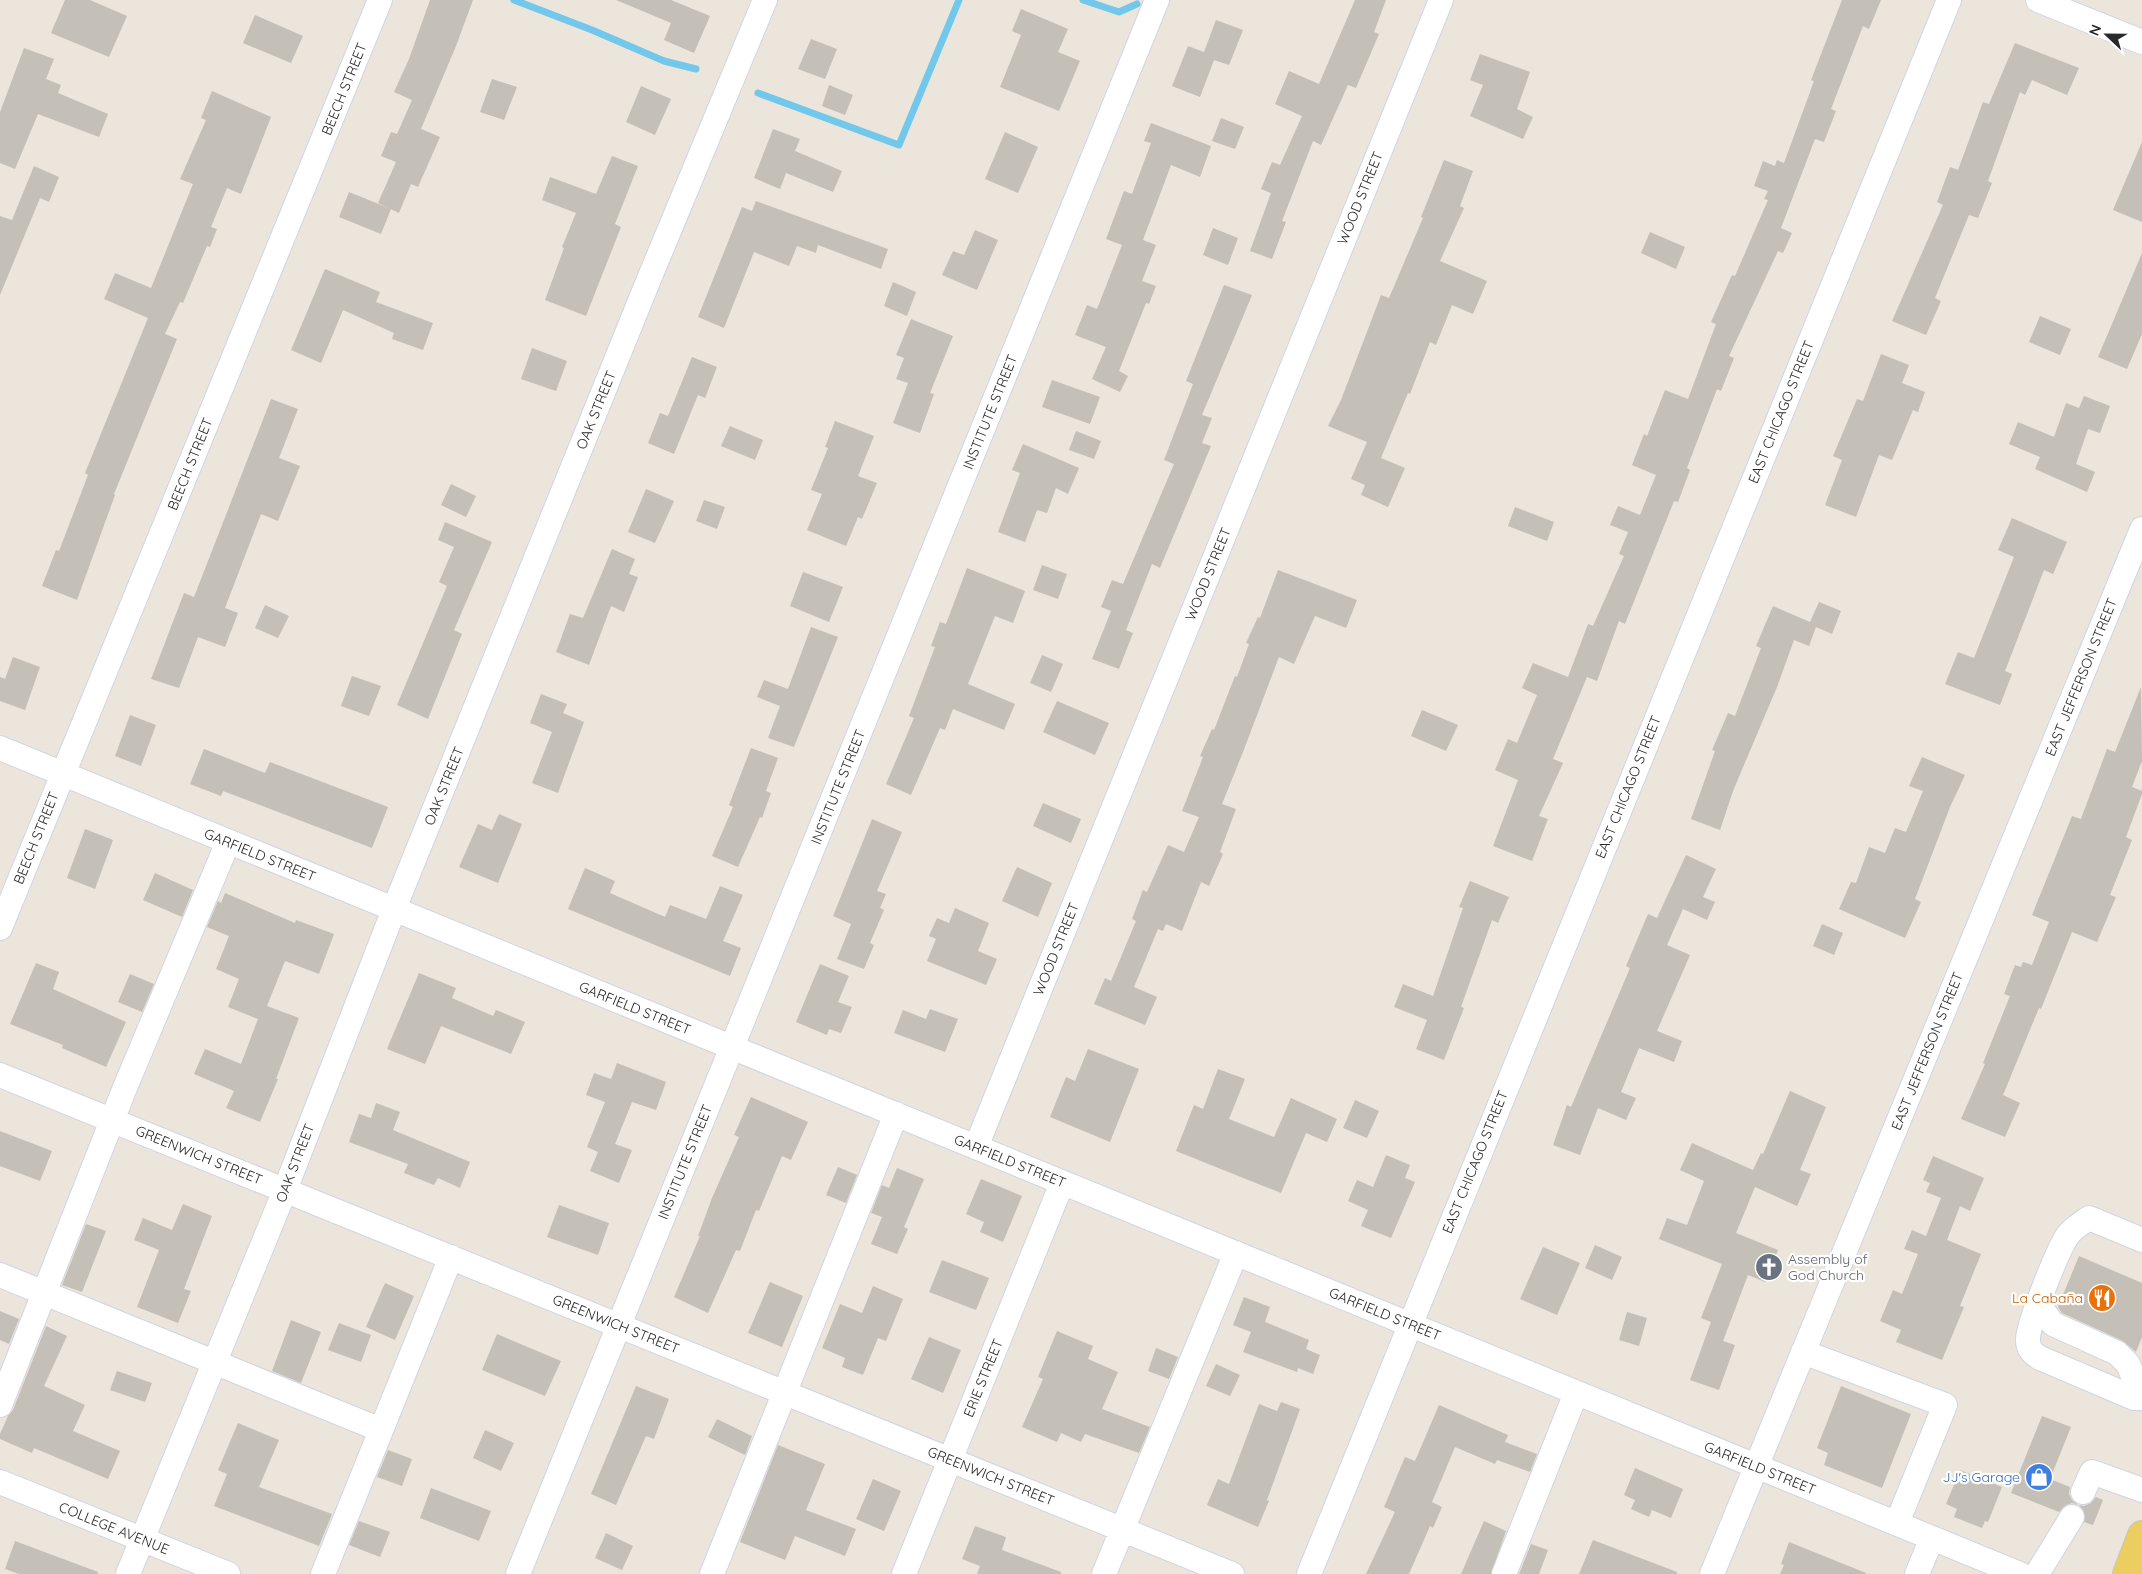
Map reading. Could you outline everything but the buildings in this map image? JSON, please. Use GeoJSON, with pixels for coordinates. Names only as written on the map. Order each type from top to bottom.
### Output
{"type":"FeatureCollection","features":[{"type":"Feature","properties":{"kind":"main road"},"geometry":{"type":"LineString","coordinates":[[2127,1574],[2142,1535]]}},
{"type":"Feature","properties":{"kind":"street","name":"BEECH STREET"},"geometry":{"type":"LineString","coordinates":[[0,928],[380,0]]}},
{"type":"Feature","properties":{"kind":"street","name":"OAK STREET"},"geometry":{"type":"LineString","coordinates":[[128,1574],[285,1190],[394,909],[642,297],[765,0]]}},
{"type":"Feature","properties":{"kind":"street","name":"INSTITUTE STREET"},"geometry":{"type":"LineString","coordinates":[[518,1574],[1157,0]]}},
{"type":"Feature","properties":{"kind":"street","name":"WOOD STREET"},"geometry":{"type":"LineString","coordinates":[[976,1147],[1440,0]]}},
{"type":"Feature","properties":{"kind":"street","name":"EAST CHICAGO STREET"},"geometry":{"type":"LineString","coordinates":[[1309,1574],[1409,1324],[1949,0]]}},
{"type":"Feature","properties":{"kind":"street"},"geometry":{"type":"LineString","coordinates":[[2038,0],[2142,42]]}},
{"type":"Feature","properties":{"kind":"street","name":"EAST JEFFERSON STREET"},"geometry":{"type":"LineString","coordinates":[[1712,1574],[2142,529]]}},
{"type":"Feature","properties":{"kind":"street","name":"GARFIELD STREET"},"geometry":{"type":"LineString","coordinates":[[0,748],[2020,1574]]}},
{"type":"Feature","properties":{"kind":"street"},"geometry":{"type":"LineString","coordinates":[[0,1406],[112,1120],[228,842]]}},
{"type":"Feature","properties":{"kind":"street","name":"GREENWICH STREET"},"geometry":{"type":"LineString","coordinates":[[0,1075],[1232,1574]]}},
{"type":"Feature","properties":{"kind":"street"},"geometry":{"type":"LineString","coordinates":[[712,1574],[896,1114]]}},
{"type":"Feature","properties":{"kind":"street","name":"ERIE STREET"},"geometry":{"type":"LineString","coordinates":[[904,1574],[1062,1183]]}},
{"type":"Feature","properties":{"kind":"street"},"geometry":{"type":"LineString","coordinates":[[2039,1305],[2052,1324],[2117,1353],[2128,1364],[2142,1398],[2134,1398],[2034,1354],[2030,1350],[2028,1334],[2039,1305],[2063,1242],[2071,1231],[2089,1218],[2142,1240]]}},
{"type":"Feature","properties":{"kind":"street"},"geometry":{"type":"LineString","coordinates":[[1104,1574],[1236,1254]]}},
{"type":"Feature","properties":{"kind":"street"},"geometry":{"type":"LineString","coordinates":[[323,1574],[450,1257]]}},
{"type":"Feature","properties":{"kind":"street"},"geometry":{"type":"LineString","coordinates":[[0,1275],[381,1430]]}},
{"type":"Feature","properties":{"kind":"street"},"geometry":{"type":"LineString","coordinates":[[1803,1352],[1945,1405],[1897,1523]]}},
{"type":"Feature","properties":{"kind":"street"},"geometry":{"type":"LineString","coordinates":[[1504,1574],[1576,1393]]}},
{"type":"Feature","properties":{"kind":"street"},"geometry":{"type":"LineString","coordinates":[[2083,1492],[2092,1472],[2142,1490]]}},
{"type":"Feature","properties":{"kind":"street","name":"COLLEGE AVENUE"},"geometry":{"type":"LineString","coordinates":[[0,1482],[228,1574]]}},
{"type":"Feature","properties":{"kind":"street"},"geometry":{"type":"LineString","coordinates":[[2037,1574],[2072,1517]]}},
{"type":"Feature","properties":{"kind":"street"},"geometry":{"type":"LineString","coordinates":[[1917,1574],[1932,1538]]}},
{"type":"Feature","properties":{"kind":"waterway"},"geometry":{"type":"LineString","coordinates":[[514,0],[592,30],[664,61],[696,69]]}},
{"type":"Feature","properties":{"kind":"waterway"},"geometry":{"type":"LineString","coordinates":[[758,93],[899,145],[959,0]]}},
{"type":"Feature","properties":{"kind":"waterway"},"geometry":{"type":"LineString","coordinates":[[1083,0],[1119,12],[1137,4]]}},
{"type":"Feature","properties":{"kind":"place","name":"Assembly of God Church"},"geometry":{"type":"Point","coordinates":[1769,1267]}},
{"type":"Feature","properties":{"kind":"place","name":"La Cabaña"},"geometry":{"type":"Point","coordinates":[2102,1298]}},
{"type":"Feature","properties":{"kind":"place","name":"JJ's Garage"},"geometry":{"type":"Point","coordinates":[2039,1477]}}]}
